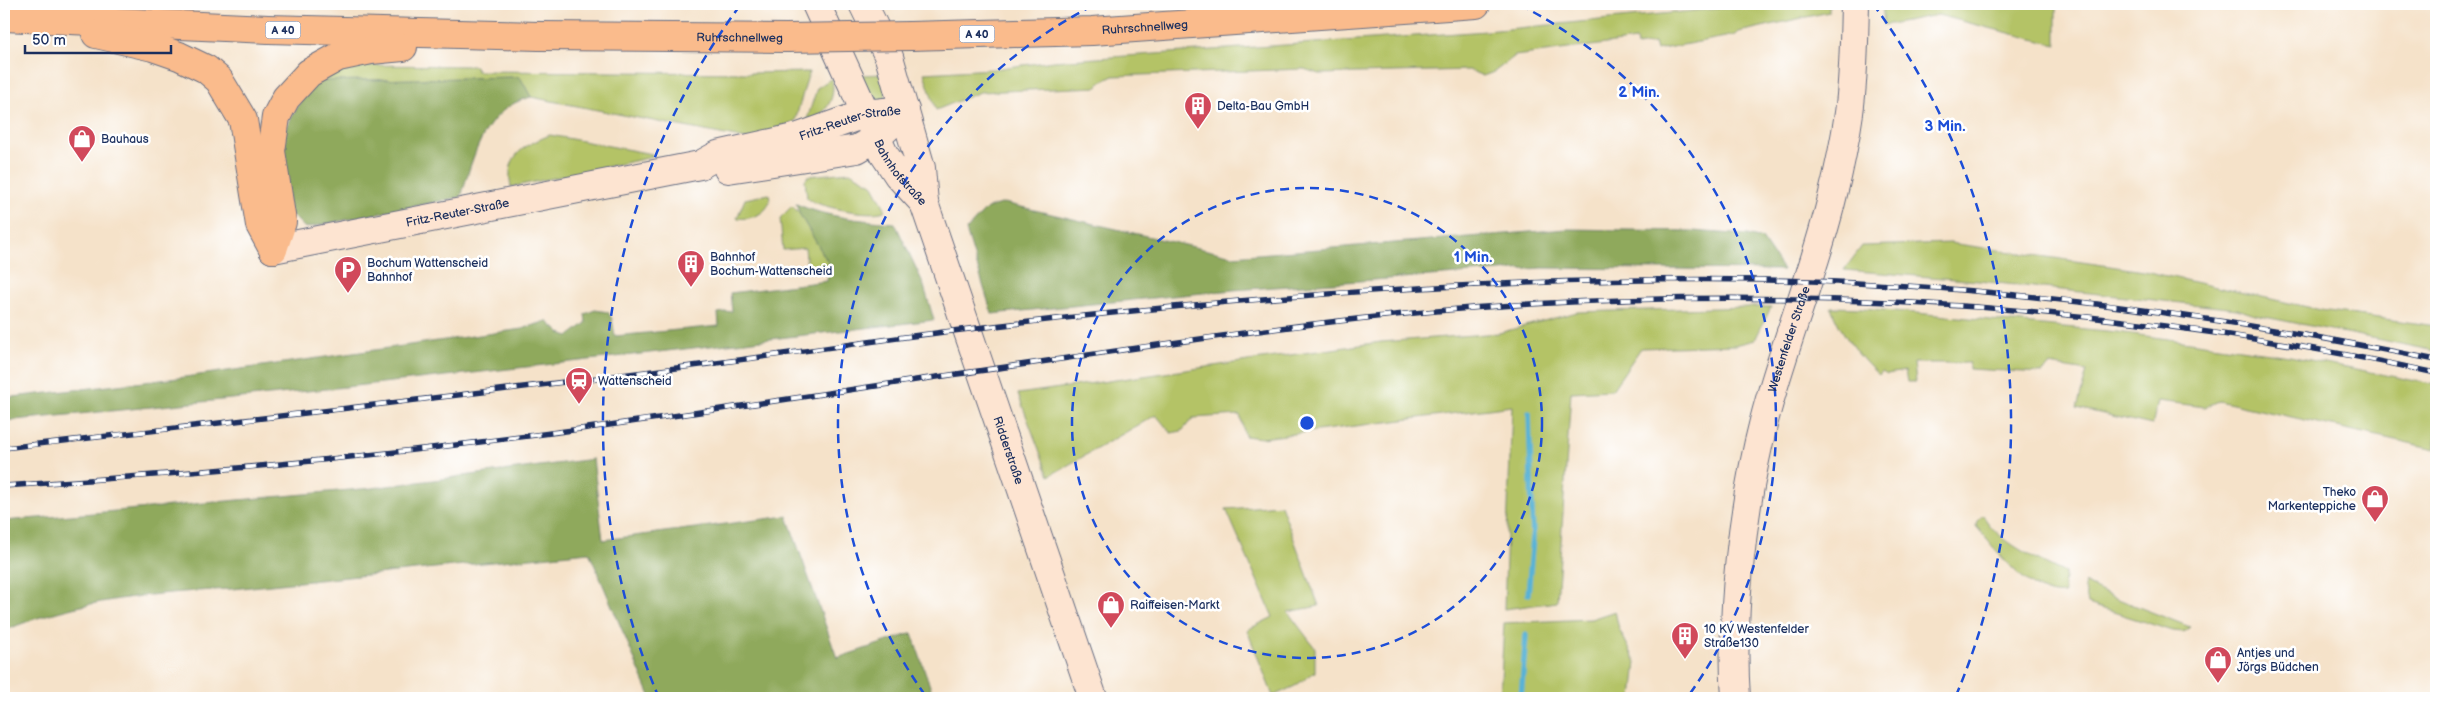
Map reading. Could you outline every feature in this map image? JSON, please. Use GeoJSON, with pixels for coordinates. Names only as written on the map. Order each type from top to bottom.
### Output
{"type":"FeatureCollection","features":[{"type":"Feature","properties":{"kind":"highway","name":"Ruhrschnellweg"},"geometry":{"type":"LineString","coordinates":[[16,18],[268,29],[539,36],[787,38],[1092,31],[1476,4]]}},
{"type":"Feature","properties":{"kind":"highway"},"geometry":{"type":"LineString","coordinates":[[16,18],[153,47],[206,69],[219,80],[243,120],[260,225],[273,249]]}},
{"type":"Feature","properties":{"kind":"highway"},"geometry":{"type":"LineString","coordinates":[[273,249],[282,222],[271,151],[276,117],[289,94],[309,73],[338,57],[371,50],[539,36]]}},
{"type":"Feature","properties":{"kind":"street","name":"Bahnhofstraße"},"geometry":{"type":"LineString","coordinates":[[816,4],[876,138],[898,175],[924,203]]}},
{"type":"Feature","properties":{"kind":"street","name":"Bahnhofstraße"},"geometry":{"type":"LineString","coordinates":[[863,4],[889,57],[921,168],[924,203]]}},
{"type":"Feature","properties":{"kind":"street","name":"Westenfelder Straße"},"geometry":{"type":"LineString","coordinates":[[1733,691],[1741,560],[1756,460],[1764,422],[1798,304],[1824,230],[1839,166],[1849,113],[1855,4]]}},
{"type":"Feature","properties":{"kind":"street","name":"Fritz-Reuter-Straße"},"geometry":{"type":"LineString","coordinates":[[273,249],[700,165],[718,155],[799,137],[864,114],[904,110]]}},
{"type":"Feature","properties":{"kind":"street","name":"Fritz-Reuter-Straße"},"geometry":{"type":"LineString","coordinates":[[700,165],[721,170],[858,149],[876,138],[904,110]]}},
{"type":"Feature","properties":{"kind":"street","name":"Ridderstraße"},"geometry":{"type":"LineString","coordinates":[[924,203],[1094,698]]}},
{"type":"Feature","properties":{"kind":"green space"},"geometry":{"type":"Polygon","coordinates":[[[1764,4],[1829,4],[1829,12],[1739,32],[1736,35],[1656,50],[1654,43],[1637,46],[1636,40],[1515,56],[1494,72],[1483,76],[1469,70],[1320,74],[1304,69],[1113,76],[1099,83],[1098,87],[980,92],[936,110],[924,73],[993,69],[1054,61],[1487,31],[1764,4]]]}},
{"type":"Feature","properties":{"kind":"green space"},"geometry":{"type":"Polygon","coordinates":[[[1882,4],[2056,4],[2056,45],[1938,15],[1884,25],[1882,4]]]}},
{"type":"Feature","properties":{"kind":"green space"},"geometry":{"type":"Polygon","coordinates":[[[352,65],[475,66],[477,71],[809,72],[795,121],[769,132],[756,141],[531,97],[520,77],[319,81],[352,65]]]}},
{"type":"Feature","properties":{"kind":"green space"},"geometry":{"type":"Polygon","coordinates":[[[884,74],[887,87],[884,104],[877,107],[860,75],[884,74]]]}},
{"type":"Feature","properties":{"kind":"green space"},"geometry":{"type":"Polygon","coordinates":[[[520,77],[531,97],[515,103],[491,123],[476,151],[461,197],[305,228],[289,212],[283,133],[305,93],[319,81],[520,77]]]}},
{"type":"Feature","properties":{"kind":"green space"},"geometry":{"type":"Polygon","coordinates":[[[832,78],[832,94],[827,107],[818,117],[805,126],[817,88],[832,78]]]}},
{"type":"Feature","properties":{"kind":"green space"},"geometry":{"type":"Polygon","coordinates":[[[550,135],[652,154],[653,157],[511,187],[511,167],[518,153],[532,143],[550,135]]]}},
{"type":"Feature","properties":{"kind":"green space"},"geometry":{"type":"Polygon","coordinates":[[[850,172],[872,184],[885,208],[884,211],[868,213],[832,208],[807,198],[805,180],[808,176],[850,172]]]}},
{"type":"Feature","properties":{"kind":"green space"},"geometry":{"type":"Polygon","coordinates":[[[769,194],[770,200],[768,205],[760,214],[749,218],[737,218],[745,199],[769,194]]]}},
{"type":"Feature","properties":{"kind":"green space"},"geometry":{"type":"Polygon","coordinates":[[[1004,203],[1233,256],[1567,229],[1693,231],[1747,235],[1762,239],[1783,270],[1542,268],[1233,290],[992,314],[966,230],[987,208],[1004,203]]]}},
{"type":"Feature","properties":{"kind":"green space"},"geometry":{"type":"Polygon","coordinates":[[[796,204],[833,215],[895,223],[923,283],[934,320],[353,386],[4,421],[4,398],[178,378],[522,329],[547,321],[560,333],[569,336],[586,323],[585,314],[595,310],[608,312],[612,319],[615,336],[719,326],[718,313],[732,311],[730,293],[827,281],[828,275],[824,266],[829,264],[799,213],[796,204]]]}},
{"type":"Feature","properties":{"kind":"green space"},"geometry":{"type":"Polygon","coordinates":[[[792,206],[799,213],[829,264],[821,268],[807,267],[805,248],[783,250],[780,218],[792,206]]]}},
{"type":"Feature","properties":{"kind":"green space"},"geometry":{"type":"Polygon","coordinates":[[[1950,243],[2144,271],[2321,310],[2436,326],[2436,351],[2255,315],[2237,309],[1979,281],[1844,270],[1862,246],[1950,243]]]}},
{"type":"Feature","properties":{"kind":"green space"},"geometry":{"type":"Polygon","coordinates":[[[1771,307],[1755,340],[1735,345],[1641,348],[1612,390],[1571,392],[1557,602],[1504,609],[1512,406],[1262,438],[1245,436],[1240,415],[1193,418],[1182,431],[1171,433],[1156,415],[1049,476],[1018,394],[1381,342],[1499,333],[1577,312],[1771,307]]]}},
{"type":"Feature","properties":{"kind":"green space"},"geometry":{"type":"Polygon","coordinates":[[[1831,307],[1863,308],[2117,332],[2290,356],[2436,385],[2436,449],[2219,401],[2205,407],[2158,401],[2152,425],[2077,408],[2087,371],[2049,365],[2043,373],[1969,369],[1969,363],[1914,363],[1916,382],[1907,382],[1905,371],[1887,374],[1882,371],[1879,375],[1858,353],[1845,335],[1831,307]]]}},
{"type":"Feature","properties":{"kind":"green space"},"geometry":{"type":"Polygon","coordinates":[[[593,459],[603,540],[787,516],[837,658],[912,633],[934,698],[651,698],[589,552],[232,589],[145,596],[59,611],[4,631],[4,521],[372,488],[593,459]]]}},
{"type":"Feature","properties":{"kind":"green space"},"geometry":{"type":"Polygon","coordinates":[[[1281,505],[1319,606],[1288,612],[1315,648],[1315,672],[1295,686],[1273,696],[1247,630],[1273,617],[1226,509],[1281,505]]]}},
{"type":"Feature","properties":{"kind":"green space"},"geometry":{"type":"Polygon","coordinates":[[[1983,515],[1989,525],[2008,542],[2065,573],[2064,594],[2039,589],[2027,581],[2003,559],[1976,526],[1977,521],[1983,515]]]}},
{"type":"Feature","properties":{"kind":"green space"},"geometry":{"type":"Polygon","coordinates":[[[2084,583],[2113,597],[2190,627],[2183,632],[2173,631],[2088,604],[2084,583]]]}},
{"type":"Feature","properties":{"kind":"green space"},"geometry":{"type":"Polygon","coordinates":[[[1615,611],[1619,629],[1636,662],[1632,698],[1500,698],[1504,623],[1591,619],[1615,611]]]}},
{"type":"Feature","properties":{"kind":"waterway"},"geometry":{"type":"LineString","coordinates":[[1528,594],[1533,538],[1529,413]]}},
{"type":"Feature","properties":{"kind":"waterway"},"geometry":{"type":"LineString","coordinates":[[1521,698],[1526,635]]}},
{"type":"Feature","properties":{"kind":"railway"},"geometry":{"type":"LineString","coordinates":[[4,448],[526,387],[913,336],[1149,309],[1354,292],[1560,282],[1766,280],[1935,288],[2019,295],[2186,316],[2270,329],[2436,360]]}},
{"type":"Feature","properties":{"kind":"railway"},"geometry":{"type":"LineString","coordinates":[[4,486],[226,469],[434,448],[658,418],[1243,333],[1387,316],[1531,304],[1645,299],[1759,298],[1872,301],[1986,308],[2099,318],[2212,332],[2436,373]]}},
{"type":"Feature","properties":{"kind":"place","name":"Delta-Bau GmbH"},"geometry":{"type":"Point","coordinates":[1198,130]}},
{"type":"Feature","properties":{"kind":"place","name":"Bauhaus"},"geometry":{"type":"Point","coordinates":[82,163]}},
{"type":"Feature","properties":{"kind":"place","name":"Bahnhof Bochum-Wattenscheid"},"geometry":{"type":"Point","coordinates":[691,288]}},
{"type":"Feature","properties":{"kind":"place","name":"Bochum Wattenscheid Bahnhof"},"geometry":{"type":"Point","coordinates":[348,294]}},
{"type":"Feature","properties":{"kind":"place","name":"Wattenscheid"},"geometry":{"type":"Point","coordinates":[579,405]}},
{"type":"Feature","properties":{"kind":"place","name":"Theko Markenteppiche"},"geometry":{"type":"Point","coordinates":[2375,523]}},
{"type":"Feature","properties":{"kind":"place","name":"Raiffeisen-Markt"},"geometry":{"type":"Point","coordinates":[1111,629]}},
{"type":"Feature","properties":{"kind":"place","name":"10 KV Westenfelder Straße130"},"geometry":{"type":"Point","coordinates":[1685,660]}},
{"type":"Feature","properties":{"kind":"place","name":"Antjes und Jörgs Büdchen"},"geometry":{"type":"Point","coordinates":[2218,684]}}]}
